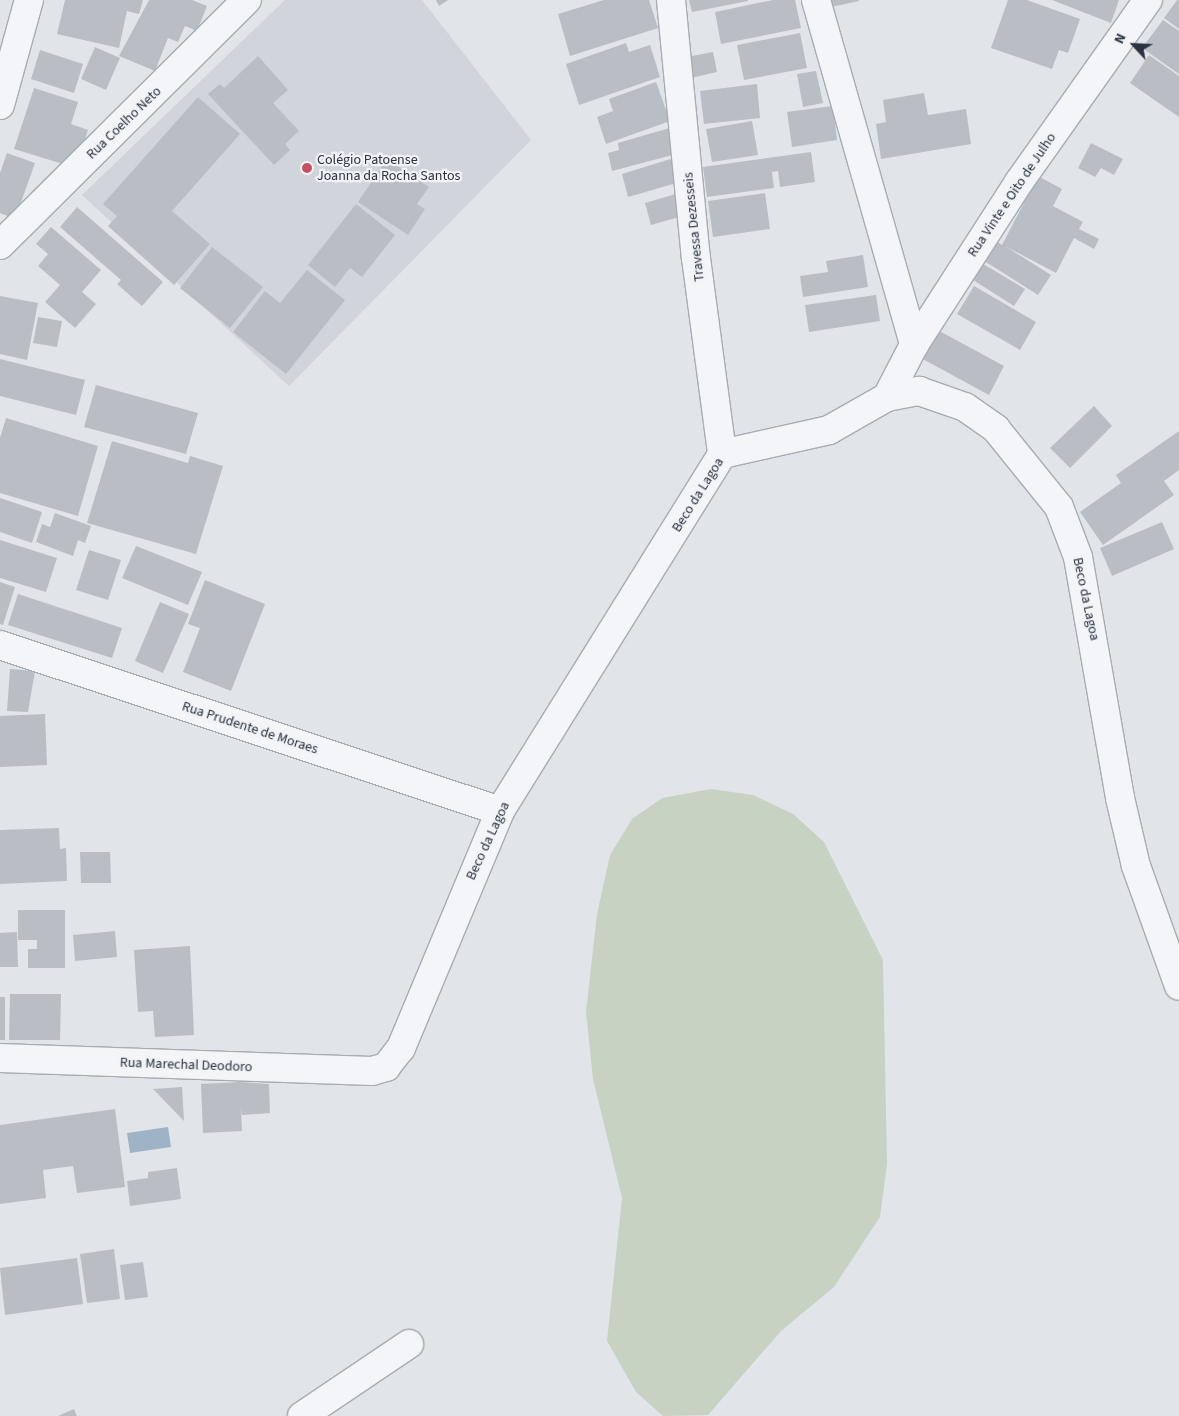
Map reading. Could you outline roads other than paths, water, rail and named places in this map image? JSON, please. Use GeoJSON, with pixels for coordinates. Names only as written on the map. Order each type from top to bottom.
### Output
{"type":"FeatureCollection","features":[{"type":"Feature","properties":{"kind":"street"},"geometry":{"type":"LineString","coordinates":[[0,105],[29,0]]}},
{"type":"Feature","properties":{"kind":"street","name":"Rua Coelho Neto"},"geometry":{"type":"LineString","coordinates":[[0,245],[247,0]]}},
{"type":"Feature","properties":{"kind":"street","name":"Travessa Dezesseis"},"geometry":{"type":"LineString","coordinates":[[671,0],[696,258],[722,454]]}},
{"type":"Feature","properties":{"kind":"street"},"geometry":{"type":"LineString","coordinates":[[816,0],[914,344]]}},
{"type":"Feature","properties":{"kind":"street","name":"Rua Vinte e Oito de Julho"},"geometry":{"type":"LineString","coordinates":[[887,397],[914,344],[1019,182],[1148,0]]}},
{"type":"Feature","properties":{"kind":"street","name":"Beco da Lagoa"},"geometry":{"type":"LineString","coordinates":[[372,1071],[386,1067],[401,1048],[500,811],[722,454],[829,430],[887,397],[919,391],[965,408],[1016,451],[1059,507],[1078,557],[1120,798],[1136,866],[1179,986]]}},
{"type":"Feature","properties":{"kind":"street","name":"Rua Prudente de Moraes"},"geometry":{"type":"LineString","coordinates":[[0,645],[500,811]]}},
{"type":"Feature","properties":{"kind":"street","name":"Rua Marechal Deodoro"},"geometry":{"type":"LineString","coordinates":[[0,1058],[372,1071]]}},
{"type":"Feature","properties":{"kind":"street"},"geometry":{"type":"LineString","coordinates":[[302,1416],[409,1344]]}},
{"type":"Feature","properties":{"kind":"water"},"geometry":{"type":"Polygon","coordinates":[[[168,1127],[171,1147],[130,1153],[127,1133],[168,1127]]]}},
{"type":"Feature","properties":{"kind":"place","name":"Colégio Patoense Joanna da Rocha Santos"},"geometry":{"type":"Point","coordinates":[307,168]}}]}
